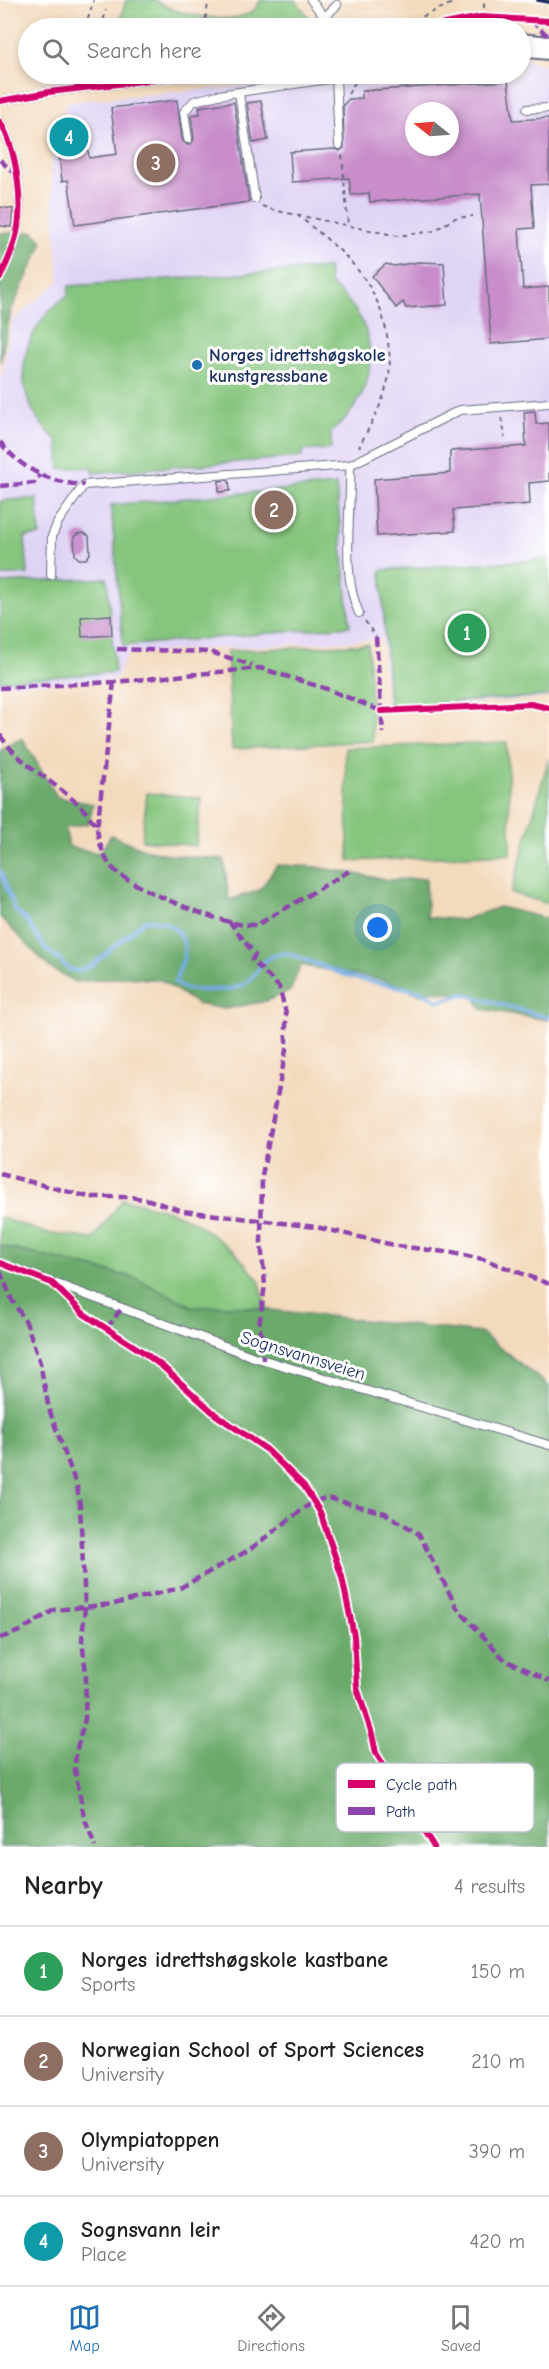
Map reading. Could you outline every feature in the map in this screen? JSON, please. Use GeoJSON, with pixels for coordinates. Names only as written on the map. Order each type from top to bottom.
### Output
{"type":"FeatureCollection","features":[{"type":"Feature","properties":{"kind":"street"},"geometry":{"type":"LineString","coordinates":[[531,46],[549,48]]}},
{"type":"Feature","properties":{"kind":"lane"},"geometry":{"type":"LineString","coordinates":[[311,0],[325,17],[337,5]]}},
{"type":"Feature","properties":{"kind":"lane"},"geometry":{"type":"LineString","coordinates":[[0,102],[49,92],[117,84]]}},
{"type":"Feature","properties":{"kind":"lane"},"geometry":{"type":"LineString","coordinates":[[188,139],[184,112],[194,101],[218,95],[297,84]]}},
{"type":"Feature","properties":{"kind":"lane"},"geometry":{"type":"LineString","coordinates":[[336,84],[339,145]]}},
{"type":"Feature","properties":{"kind":"lane"},"geometry":{"type":"LineString","coordinates":[[239,93],[255,199]]}},
{"type":"Feature","properties":{"kind":"lane"},"geometry":{"type":"LineString","coordinates":[[527,110],[549,108]]}},
{"type":"Feature","properties":{"kind":"lane"},"geometry":{"type":"LineString","coordinates":[[0,122],[13,156],[19,208],[15,240],[0,279]]}},
{"type":"Feature","properties":{"kind":"lane"},"geometry":{"type":"LineString","coordinates":[[51,575],[52,536],[58,522],[84,485],[351,465],[460,410],[549,403]]}},
{"type":"Feature","properties":{"kind":"lane"},"geometry":{"type":"LineString","coordinates":[[351,465],[349,552],[354,602],[359,613]]}},
{"type":"Feature","properties":{"kind":"lane","name":"Sognsvannsveien"},"geometry":{"type":"LineString","coordinates":[[0,1263],[254,1357],[549,1445]]}},
{"type":"Feature","properties":{"kind":"path"},"geometry":{"type":"LineString","coordinates":[[88,18],[94,0]]}},
{"type":"Feature","properties":{"kind":"path"},"geometry":{"type":"LineString","coordinates":[[422,18],[459,0]]}},
{"type":"Feature","properties":{"kind":"path"},"geometry":{"type":"LineString","coordinates":[[484,3],[484,17]]}},
{"type":"Feature","properties":{"kind":"path"},"geometry":{"type":"LineString","coordinates":[[206,18],[208,4]]}},
{"type":"Feature","properties":{"kind":"path"},"geometry":{"type":"LineString","coordinates":[[104,18],[106,10]]}},
{"type":"Feature","properties":{"kind":"path"},"geometry":{"type":"LineString","coordinates":[[407,18],[408,12]]}},
{"type":"Feature","properties":{"kind":"path"},"geometry":{"type":"LineString","coordinates":[[478,18],[493,18]]}},
{"type":"Feature","properties":{"kind":"path"},"geometry":{"type":"LineString","coordinates":[[338,109],[354,84]]}},
{"type":"Feature","properties":{"kind":"path"},"geometry":{"type":"LineString","coordinates":[[342,155],[348,225]]}},
{"type":"Feature","properties":{"kind":"path"},"geometry":{"type":"LineString","coordinates":[[255,199],[263,207],[385,234],[409,236],[434,231],[455,218],[473,216]]}},
{"type":"Feature","properties":{"kind":"path"},"geometry":{"type":"LineString","coordinates":[[297,215],[326,237],[356,269],[376,299],[386,327],[390,359],[387,387],[351,465]]}},
{"type":"Feature","properties":{"kind":"path"},"geometry":{"type":"LineString","coordinates":[[493,407],[503,418],[505,437]]}},
{"type":"Feature","properties":{"kind":"path"},"geometry":{"type":"LineString","coordinates":[[359,613],[376,637]]}},
{"type":"Feature","properties":{"kind":"shaded area"},"geometry":{"type":"Polygon","coordinates":[[[531,61],[549,68],[549,698],[387,709],[382,639],[128,654],[115,680],[0,685],[0,380],[13,320],[59,281],[51,166],[66,102],[262,84],[531,84],[531,61]]]}},
{"type":"Feature","properties":{"kind":"green space"},"geometry":{"type":"Polygon","coordinates":[[[126,0],[155,0],[173,10],[204,17],[204,18],[121,18],[126,0]]]}},
{"type":"Feature","properties":{"kind":"green space"},"geometry":{"type":"Polygon","coordinates":[[[260,0],[295,0],[309,18],[230,18],[246,15],[257,7],[260,0]]]}},
{"type":"Feature","properties":{"kind":"green space"},"geometry":{"type":"Polygon","coordinates":[[[34,232],[43,242],[11,311],[0,363],[0,233],[34,232]]]}},
{"type":"Feature","properties":{"kind":"green space"},"geometry":{"type":"Polygon","coordinates":[[[328,268],[330,284],[348,300],[360,319],[368,338],[370,358],[368,378],[360,397],[348,415],[331,432],[331,449],[302,451],[302,457],[93,473],[92,467],[60,469],[58,441],[41,424],[30,405],[25,386],[24,366],[28,346],[37,327],[68,295],[69,286],[328,268]]]}},
{"type":"Feature","properties":{"kind":"green space"},"geometry":{"type":"Polygon","coordinates":[[[336,485],[350,626],[123,646],[111,505],[336,485]]]}},
{"type":"Feature","properties":{"kind":"green space"},"geometry":{"type":"Polygon","coordinates":[[[37,498],[40,535],[25,537],[28,574],[0,576],[0,501],[37,498]]]}},
{"type":"Feature","properties":{"kind":"green space"},"geometry":{"type":"Polygon","coordinates":[[[549,559],[549,696],[389,706],[381,570],[549,559]]]}},
{"type":"Feature","properties":{"kind":"green space"},"geometry":{"type":"Polygon","coordinates":[[[107,578],[115,672],[0,681],[0,583],[107,578]]]}},
{"type":"Feature","properties":{"kind":"green space"},"geometry":{"type":"Polygon","coordinates":[[[368,644],[373,741],[232,749],[227,651],[368,644]]]}},
{"type":"Feature","properties":{"kind":"green space"},"geometry":{"type":"Polygon","coordinates":[[[22,738],[57,797],[93,804],[89,823],[65,828],[69,847],[100,853],[111,835],[144,849],[171,855],[224,859],[229,900],[260,890],[277,865],[317,867],[389,880],[426,878],[427,917],[463,920],[499,907],[549,919],[549,1020],[481,1009],[475,996],[432,991],[422,995],[383,980],[301,965],[290,991],[266,1001],[225,1009],[197,1004],[161,980],[127,977],[76,982],[50,968],[0,917],[0,751],[22,738]]]}},
{"type":"Feature","properties":{"kind":"green space"},"geometry":{"type":"Polygon","coordinates":[[[507,742],[511,854],[349,861],[345,748],[507,742]]]}},
{"type":"Feature","properties":{"kind":"green space"},"geometry":{"type":"Polygon","coordinates":[[[549,758],[549,904],[511,893],[549,758]]]}},
{"type":"Feature","properties":{"kind":"green space"},"geometry":{"type":"Polygon","coordinates":[[[147,793],[201,798],[196,846],[142,840],[147,793]]]}},
{"type":"Feature","properties":{"kind":"green space"},"geometry":{"type":"Polygon","coordinates":[[[123,1199],[173,1212],[196,1223],[235,1252],[259,1280],[267,1309],[235,1306],[193,1307],[135,1278],[0,1246],[0,1217],[45,1233],[93,1239],[123,1199]]]}},
{"type":"Feature","properties":{"kind":"green space"},"geometry":{"type":"Polygon","coordinates":[[[0,1246],[135,1278],[193,1307],[235,1306],[481,1333],[549,1386],[549,1847],[0,1847],[0,1246]]]}},
{"type":"Feature","properties":{"kind":"building"},"geometry":{"type":"Polygon","coordinates":[[[464,84],[508,84],[513,120],[549,118],[549,184],[531,185],[534,228],[519,229],[523,289],[549,287],[549,339],[491,344],[480,194],[370,202],[369,193],[351,195],[349,178],[292,182],[290,152],[335,149],[340,151],[344,148],[343,105],[349,99],[362,98],[362,91],[464,84]]]}},
{"type":"Feature","properties":{"kind":"building"},"geometry":{"type":"Polygon","coordinates":[[[177,100],[182,140],[188,145],[194,139],[191,115],[200,114],[199,107],[234,102],[249,202],[75,225],[68,180],[62,181],[56,128],[79,126],[82,150],[88,150],[89,158],[117,154],[111,108],[177,100]]]}},
{"type":"Feature","properties":{"kind":"building"},"geometry":{"type":"Polygon","coordinates":[[[261,101],[268,140],[253,143],[247,103],[261,101]]]}},
{"type":"Feature","properties":{"kind":"building"},"geometry":{"type":"Polygon","coordinates":[[[0,207],[13,209],[11,227],[0,226],[0,207]]]}},
{"type":"Feature","properties":{"kind":"building"},"geometry":{"type":"Polygon","coordinates":[[[419,262],[444,263],[447,305],[406,308],[403,302],[396,308],[372,276],[386,264],[394,266],[419,262]]]}},
{"type":"Feature","properties":{"kind":"building"},"geometry":{"type":"Polygon","coordinates":[[[535,411],[536,424],[549,423],[549,481],[529,483],[530,504],[453,510],[455,531],[377,536],[374,479],[450,473],[450,451],[526,446],[524,412],[535,411]]]}},
{"type":"Feature","properties":{"kind":"building"},"geometry":{"type":"Polygon","coordinates":[[[229,480],[230,491],[219,492],[219,481],[229,480]]]}},
{"type":"Feature","properties":{"kind":"building"},"geometry":{"type":"Polygon","coordinates":[[[84,533],[89,536],[90,554],[86,559],[79,559],[75,555],[74,537],[84,533]]]}},
{"type":"Feature","properties":{"kind":"building"},"geometry":{"type":"Polygon","coordinates":[[[111,615],[112,635],[82,637],[81,617],[111,615]]]}},
{"type":"Feature","properties":{"kind":"waterway"},"geometry":{"type":"LineString","coordinates":[[0,871],[15,910],[26,920],[44,947],[69,969],[77,971],[90,967],[145,920],[153,920],[168,924],[179,933],[184,947],[184,956],[175,983],[187,989],[216,990],[238,987],[249,981],[270,957],[286,953],[354,978],[421,991],[439,1001],[464,994],[549,1018]]}},
{"type":"Feature","properties":{"kind":"railway"},"geometry":{"type":"LineString","coordinates":[[538,0],[549,2]]}},
{"type":"Feature","properties":{"kind":"marked path"},"geometry":{"type":"LineString","coordinates":[[531,20],[549,37]]}},
{"type":"Feature","properties":{"kind":"marked path"},"geometry":{"type":"LineString","coordinates":[[0,160],[16,175]]}},
{"type":"Feature","properties":{"kind":"marked path"},"geometry":{"type":"LineString","coordinates":[[0,442],[17,460],[37,473],[59,481],[84,485]]}},
{"type":"Feature","properties":{"kind":"marked path"},"geometry":{"type":"LineString","coordinates":[[0,486],[34,483],[40,475]]}},
{"type":"Feature","properties":{"kind":"marked path"},"geometry":{"type":"LineString","coordinates":[[376,637],[383,733]]}},
{"type":"Feature","properties":{"kind":"marked path"},"geometry":{"type":"LineString","coordinates":[[117,649],[210,652],[252,665]]}},
{"type":"Feature","properties":{"kind":"marked path"},"geometry":{"type":"LineString","coordinates":[[0,688],[114,682],[260,668],[327,689],[381,711]]}},
{"type":"Feature","properties":{"kind":"marked path"},"geometry":{"type":"LineString","coordinates":[[114,682],[97,829],[104,856],[118,873],[149,891],[189,909],[225,921],[257,925],[351,870]]}},
{"type":"Feature","properties":{"kind":"marked path"},"geometry":{"type":"LineString","coordinates":[[0,735],[23,761],[78,804],[97,829]]}},
{"type":"Feature","properties":{"kind":"marked path"},"geometry":{"type":"LineString","coordinates":[[229,921],[255,955],[252,960],[279,987],[286,1013],[286,1050],[262,1176],[261,1243],[265,1285],[259,1326],[263,1360]]}},
{"type":"Feature","properties":{"kind":"marked path"},"geometry":{"type":"LineString","coordinates":[[0,1174],[89,1197],[130,1197],[149,1200],[183,1211],[316,1227],[398,1246],[483,1259],[549,1284]]}},
{"type":"Feature","properties":{"kind":"marked path"},"geometry":{"type":"LineString","coordinates":[[0,1271],[12,1300],[26,1322],[40,1363],[49,1409],[77,1487],[80,1505],[85,1607],[82,1640],[86,1673],[85,1719],[76,1752],[75,1770],[84,1817],[95,1847]]}},
{"type":"Feature","properties":{"kind":"marked path"},"geometry":{"type":"LineString","coordinates":[[107,1328],[121,1309]]}},
{"type":"Feature","properties":{"kind":"marked path"},"geometry":{"type":"LineString","coordinates":[[0,1638],[20,1631],[54,1610],[114,1604],[180,1588],[249,1550],[314,1501],[328,1498],[385,1513],[419,1534],[457,1608],[505,1660],[549,1681]]}},
{"type":"Feature","properties":{"kind":"cycle path"},"geometry":{"type":"LineString","coordinates":[[476,18],[498,18]]}},
{"type":"Feature","properties":{"kind":"cycle path"},"geometry":{"type":"LineString","coordinates":[[531,20],[549,21]]}},
{"type":"Feature","properties":{"kind":"cycle path"},"geometry":{"type":"LineString","coordinates":[[0,101],[49,92],[117,84]]}},
{"type":"Feature","properties":{"kind":"cycle path"},"geometry":{"type":"LineString","coordinates":[[0,122],[15,163],[19,196],[18,227],[14,245],[0,278]]}},
{"type":"Feature","properties":{"kind":"cycle path"},"geometry":{"type":"LineString","coordinates":[[381,711],[531,704],[549,708]]}},
{"type":"Feature","properties":{"kind":"cycle path"},"geometry":{"type":"LineString","coordinates":[[0,1263],[52,1283],[84,1314],[143,1352],[216,1415],[266,1449],[304,1486],[320,1512],[342,1577],[354,1636],[357,1688],[376,1753],[382,1763]]}},
{"type":"Feature","properties":{"kind":"cycle path"},"geometry":{"type":"LineString","coordinates":[[425,1832],[434,1847]]}},
{"type":"Feature","properties":{"kind":"place","name":"Sognsvann leir"},"geometry":{"type":"Point","coordinates":[69,137]}},
{"type":"Feature","properties":{"kind":"place","name":"Olympiatoppen"},"geometry":{"type":"Point","coordinates":[156,163]}},
{"type":"Feature","properties":{"kind":"place","name":"Norges idrettshøgskole kunstgressbane"},"geometry":{"type":"Point","coordinates":[197,365]}},
{"type":"Feature","properties":{"kind":"place","name":"Norwegian School of Sport Sciences"},"geometry":{"type":"Point","coordinates":[274,510]}},
{"type":"Feature","properties":{"kind":"place","name":"Norges idrettshøgskole kastbane"},"geometry":{"type":"Point","coordinates":[467,633]}}]}
